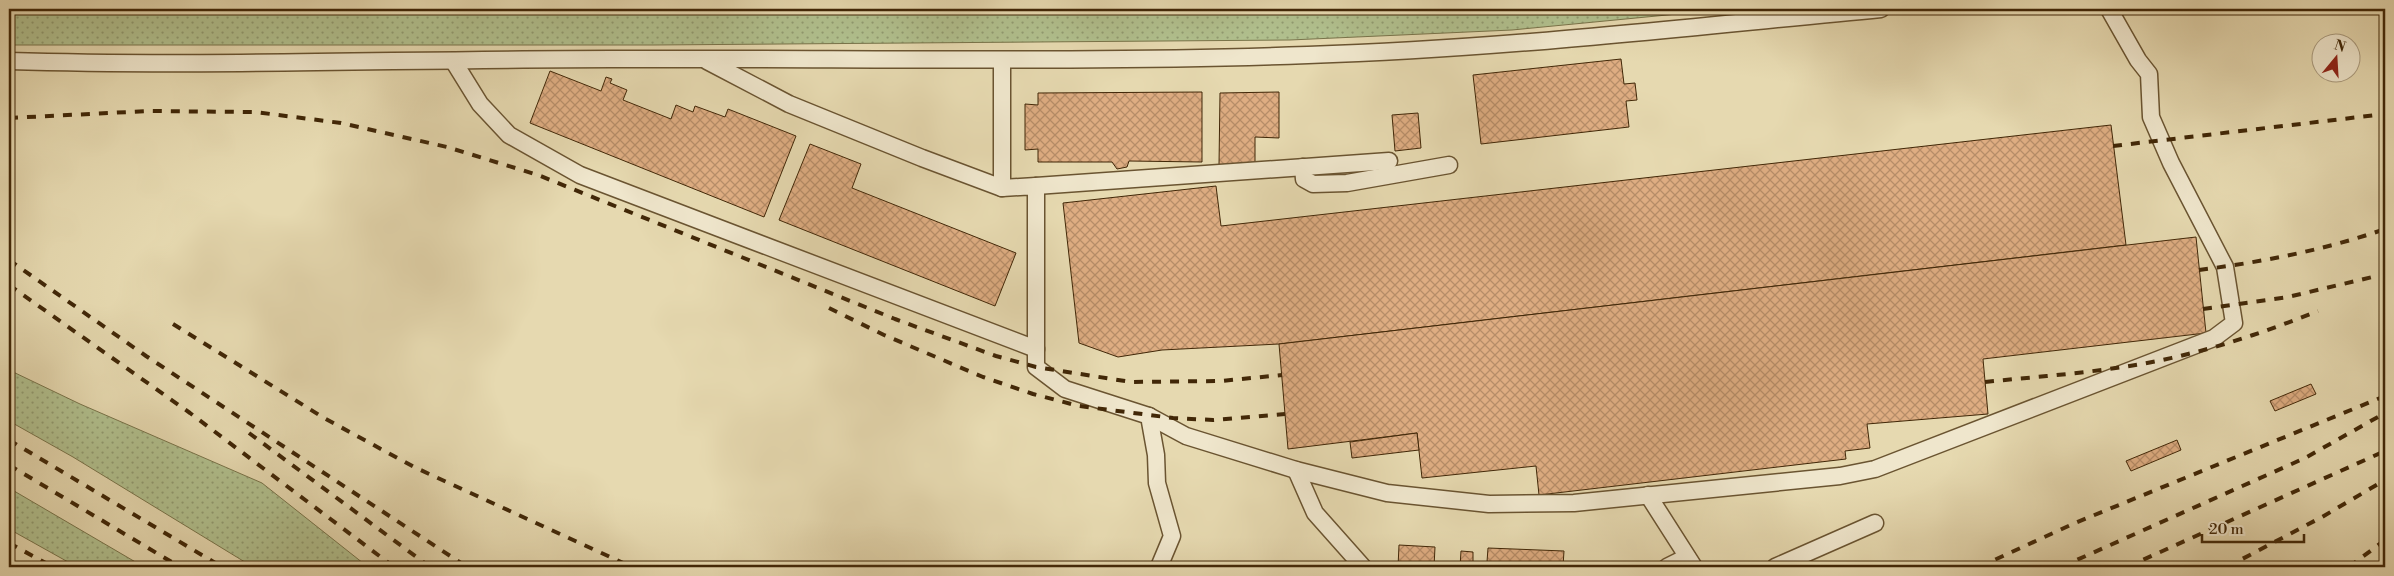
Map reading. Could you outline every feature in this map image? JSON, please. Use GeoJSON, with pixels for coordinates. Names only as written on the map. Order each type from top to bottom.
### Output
{"type":"FeatureCollection","features":[{"type":"Feature","properties":{"kind":"lane"},"geometry":{"type":"LineString","coordinates":[[9,61],[1002,60],[1309,55],[1513,44],[1881,9]]}},
{"type":"Feature","properties":{"kind":"lane"},"geometry":{"type":"LineString","coordinates":[[1036,186],[1036,367],[1065,389],[1149,416],[1186,436],[1296,470],[1387,493],[1489,504],[1574,503],[1840,476],[1875,469],[2214,338],[2234,323],[2226,267],[2172,163],[2151,117],[2150,74],[2138,60],[2109,9]]}},
{"type":"Feature","properties":{"kind":"lane"},"geometry":{"type":"LineString","coordinates":[[706,60],[789,104],[1002,188],[1389,161]]}},
{"type":"Feature","properties":{"kind":"lane"},"geometry":{"type":"LineString","coordinates":[[1002,60],[1002,188]]}},
{"type":"Feature","properties":{"kind":"lane"},"geometry":{"type":"LineString","coordinates":[[454,62],[480,104],[509,135],[580,175],[1036,349]]}},
{"type":"Feature","properties":{"kind":"lane"},"geometry":{"type":"LineString","coordinates":[[1303,167],[1304,178],[1313,184],[1347,183],[1449,165]]}},
{"type":"Feature","properties":{"kind":"lane"},"geometry":{"type":"LineString","coordinates":[[1149,416],[1156,455],[1157,483],[1172,536],[1159,567]]}},
{"type":"Feature","properties":{"kind":"lane"},"geometry":{"type":"LineString","coordinates":[[1296,470],[1315,513],[1363,567]]}},
{"type":"Feature","properties":{"kind":"lane"},"geometry":{"type":"LineString","coordinates":[[1648,495],[1690,562],[1667,567]]}},
{"type":"Feature","properties":{"kind":"lane"},"geometry":{"type":"LineString","coordinates":[[1775,567],[1875,523]]}},
{"type":"Feature","properties":{"kind":"green space"},"geometry":{"type":"Polygon","coordinates":[[[1729,9],[1512,30],[1290,40],[654,45],[9,45],[9,10],[1729,9]]]}},
{"type":"Feature","properties":{"kind":"green space"},"geometry":{"type":"Polygon","coordinates":[[[9,370],[80,404],[262,483],[368,567],[253,567],[73,457],[9,421],[9,370]]]}},
{"type":"Feature","properties":{"kind":"green space"},"geometry":{"type":"Polygon","coordinates":[[[9,488],[144,567],[77,567],[9,529],[9,488]]]}},
{"type":"Feature","properties":{"kind":"building"},"geometry":{"type":"Polygon","coordinates":[[[1621,59],[1624,84],[1635,83],[1637,100],[1626,101],[1629,127],[1481,144],[1473,75],[1621,59]]]}},
{"type":"Feature","properties":{"kind":"building"},"geometry":{"type":"Polygon","coordinates":[[[550,71],[601,91],[606,77],[612,79],[610,83],[627,90],[623,100],[671,119],[676,105],[693,112],[695,106],[725,117],[728,109],[796,136],[764,217],[530,123],[550,71]]]}},
{"type":"Feature","properties":{"kind":"building"},"geometry":{"type":"Polygon","coordinates":[[[1202,92],[1202,162],[1129,161],[1127,167],[1117,169],[1112,162],[1038,162],[1038,149],[1025,150],[1025,104],[1038,105],[1038,93],[1202,92]]]}},
{"type":"Feature","properties":{"kind":"building"},"geometry":{"type":"Polygon","coordinates":[[[1279,92],[1279,138],[1255,137],[1255,164],[1219,165],[1220,93],[1279,92]]]}},
{"type":"Feature","properties":{"kind":"building"},"geometry":{"type":"Polygon","coordinates":[[[1418,113],[1421,148],[1395,151],[1392,115],[1418,113]]]}},
{"type":"Feature","properties":{"kind":"building"},"geometry":{"type":"Polygon","coordinates":[[[2111,125],[2126,245],[1279,344],[1162,350],[1118,357],[1079,343],[1063,203],[1216,186],[1221,226],[2111,125]]]}},
{"type":"Feature","properties":{"kind":"building"},"geometry":{"type":"Polygon","coordinates":[[[810,144],[861,164],[852,188],[1016,253],[995,306],[779,220],[810,144]]]}},
{"type":"Feature","properties":{"kind":"building"},"geometry":{"type":"Polygon","coordinates":[[[2196,237],[2206,333],[1983,359],[1988,414],[1867,424],[1870,448],[1845,451],[1846,459],[1539,495],[1536,466],[1422,478],[1417,433],[1288,449],[1279,344],[2196,237]]]}},
{"type":"Feature","properties":{"kind":"building"},"geometry":{"type":"Polygon","coordinates":[[[2311,384],[2316,394],[2275,411],[2270,401],[2311,384]]]}},
{"type":"Feature","properties":{"kind":"building"},"geometry":{"type":"Polygon","coordinates":[[[1417,433],[1419,450],[1352,458],[1350,442],[1417,433]]]}},
{"type":"Feature","properties":{"kind":"building"},"geometry":{"type":"Polygon","coordinates":[[[2177,440],[2181,450],[2131,471],[2126,461],[2177,440]]]}},
{"type":"Feature","properties":{"kind":"building"},"geometry":{"type":"Polygon","coordinates":[[[1399,545],[1435,547],[1434,567],[1398,567],[1399,545]]]}},
{"type":"Feature","properties":{"kind":"building"},"geometry":{"type":"Polygon","coordinates":[[[1488,548],[1564,551],[1563,566],[1487,562],[1488,548]]]}},
{"type":"Feature","properties":{"kind":"building"},"geometry":{"type":"Polygon","coordinates":[[[1461,551],[1473,552],[1473,567],[1460,567],[1461,551]]]}},
{"type":"Feature","properties":{"kind":"railway"},"geometry":{"type":"LineString","coordinates":[[9,118],[149,111],[255,112],[341,123],[447,147],[538,175],[895,319],[996,356],[1036,367],[1131,382],[1221,381],[1282,375]]}},
{"type":"Feature","properties":{"kind":"railway"},"geometry":{"type":"LineString","coordinates":[[2113,146],[2385,114]]}},
{"type":"Feature","properties":{"kind":"railway"},"geometry":{"type":"LineString","coordinates":[[2199,270],[2293,254],[2385,229]]}},
{"type":"Feature","properties":{"kind":"railway"},"geometry":{"type":"LineString","coordinates":[[9,260],[146,356],[467,567]]}},
{"type":"Feature","properties":{"kind":"railway"},"geometry":{"type":"LineString","coordinates":[[2203,309],[2288,297],[2385,274]]}},
{"type":"Feature","properties":{"kind":"railway"},"geometry":{"type":"LineString","coordinates":[[9,285],[190,413],[394,567]]}},
{"type":"Feature","properties":{"kind":"railway"},"geometry":{"type":"LineString","coordinates":[[829,308],[884,335],[983,377],[1033,394],[1079,406],[1173,418],[1213,420],[1285,414]]}},
{"type":"Feature","properties":{"kind":"railway"},"geometry":{"type":"LineString","coordinates":[[1985,382],[2087,372],[2163,360],[2238,340],[2318,311]]}},
{"type":"Feature","properties":{"kind":"railway"},"geometry":{"type":"LineString","coordinates":[[173,324],[324,418],[414,467],[632,567]]}},
{"type":"Feature","properties":{"kind":"railway"},"geometry":{"type":"LineString","coordinates":[[1979,567],[2075,523],[2385,396]]}},
{"type":"Feature","properties":{"kind":"railway"},"geometry":{"type":"LineString","coordinates":[[2061,567],[2305,458],[2385,413]]}},
{"type":"Feature","properties":{"kind":"railway"},"geometry":{"type":"LineString","coordinates":[[249,433],[430,567]]}},
{"type":"Feature","properties":{"kind":"railway"},"geometry":{"type":"LineString","coordinates":[[9,440],[222,567]]}},
{"type":"Feature","properties":{"kind":"railway"},"geometry":{"type":"LineString","coordinates":[[2127,567],[2385,451]]}},
{"type":"Feature","properties":{"kind":"railway"},"geometry":{"type":"LineString","coordinates":[[9,465],[180,567]]}},
{"type":"Feature","properties":{"kind":"railway"},"geometry":{"type":"LineString","coordinates":[[2227,567],[2322,517],[2385,480]]}},
{"type":"Feature","properties":{"kind":"railway"},"geometry":{"type":"LineString","coordinates":[[2349,567],[2385,540]]}},
{"type":"Feature","properties":{"kind":"railway"},"geometry":{"type":"LineString","coordinates":[[9,543],[53,567]]}}]}
